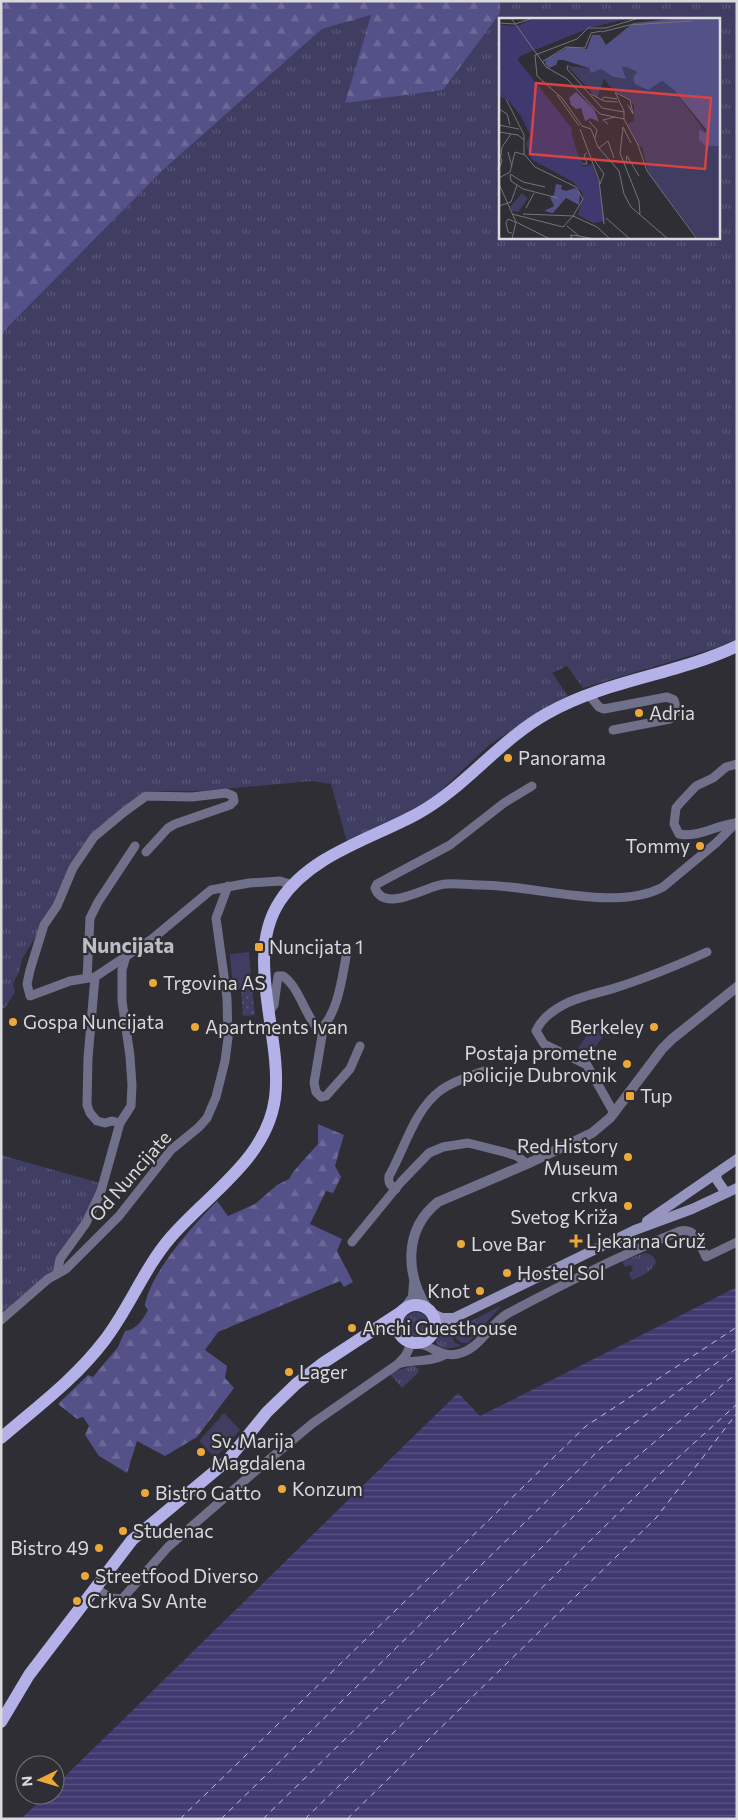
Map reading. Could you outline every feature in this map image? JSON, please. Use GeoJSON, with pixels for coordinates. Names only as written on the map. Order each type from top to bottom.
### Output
{"type":"FeatureCollection","features":[{"type":"Feature","properties":{"kind":"main road"},"geometry":{"type":"LineString","coordinates":[[1,1438],[56,1392],[90,1358],[114,1328],[151,1265],[170,1238],[236,1172],[257,1145],[268,1125],[275,1099],[276,1063],[264,959],[267,930],[277,904],[293,885],[326,860],[422,811],[455,787],[521,730],[547,713],[589,695],[702,660],[737,646]]}},
{"type":"Feature","properties":{"kind":"main road"},"geometry":{"type":"LineString","coordinates":[[635,1230],[737,1159]]}},
{"type":"Feature","properties":{"kind":"main road"},"geometry":{"type":"LineString","coordinates":[[716,1174],[717,1180],[726,1193]]}},
{"type":"Feature","properties":{"kind":"main road"},"geometry":{"type":"LineString","coordinates":[[403,1310],[397,1322],[400,1333],[403,1337],[415,1342],[424,1341],[454,1318],[635,1230],[737,1188]]}},
{"type":"Feature","properties":{"kind":"main road"},"geometry":{"type":"LineString","coordinates":[[1,1722],[29,1675],[132,1540],[227,1461],[272,1407],[296,1384],[323,1363],[403,1310],[416,1304],[442,1318],[454,1318]]}},
{"type":"Feature","properties":{"kind":"main road"},"geometry":{"type":"LineString","coordinates":[[430,1311],[435,1320],[433,1333]]}},
{"type":"Feature","properties":{"kind":"main road"},"geometry":{"type":"LineString","coordinates":[[368,1334],[390,1330],[400,1333]]}},
{"type":"Feature","properties":{"kind":"street"},"geometry":{"type":"LineString","coordinates":[[589,695],[599,707],[604,709],[667,697],[674,700],[677,711],[670,719],[614,730]]}},
{"type":"Feature","properties":{"kind":"street"},"geometry":{"type":"LineString","coordinates":[[736,822],[687,836],[679,834],[675,830],[674,824],[676,808],[696,786],[713,778],[726,767],[737,764]]}},
{"type":"Feature","properties":{"kind":"street"},"geometry":{"type":"LineString","coordinates":[[532,786],[504,803],[450,845],[377,884],[375,888],[379,894],[387,899],[415,894],[440,884],[494,885],[609,897],[641,895],[654,892],[663,887],[716,844],[736,822]]}},
{"type":"Feature","properties":{"kind":"street"},"geometry":{"type":"LineString","coordinates":[[146,852],[168,828],[230,805],[234,801],[233,796],[226,793],[192,796],[146,796],[94,837],[73,868],[57,906],[44,925],[27,984],[30,996],[70,981],[91,977],[152,939],[211,890],[249,883],[280,881],[293,885]]}},
{"type":"Feature","properties":{"kind":"street"},"geometry":{"type":"LineString","coordinates":[[120,1123],[97,1121],[90,1113],[87,1105],[91,977],[90,918],[98,902],[135,846]]}},
{"type":"Feature","properties":{"kind":"street","name":"Od Nuncijate"},"geometry":{"type":"LineString","coordinates":[[1,1320],[44,1282],[66,1269],[119,1216],[172,1150],[207,1118],[216,1097],[225,1061],[228,1038],[227,998],[216,918],[228,886]]}},
{"type":"Feature","properties":{"kind":"street"},"geometry":{"type":"LineString","coordinates":[[320,1030],[328,1022],[334,1011],[348,952]]}},
{"type":"Feature","properties":{"kind":"street"},"geometry":{"type":"LineString","coordinates":[[614,1113],[587,1065],[544,1044],[536,1031],[539,1023],[569,1002],[618,988],[667,970],[707,952]]}},
{"type":"Feature","properties":{"kind":"street","name":"Od Nuncijate"},"geometry":{"type":"LineString","coordinates":[[57,1274],[60,1259],[86,1223],[101,1191],[120,1123],[131,1106],[132,1085],[129,1041],[122,1001],[122,970],[126,956]]}},
{"type":"Feature","properties":{"kind":"street"},"geometry":{"type":"LineString","coordinates":[[269,1012],[274,1005],[278,976],[283,976],[293,986],[310,1019],[320,1030],[322,1036],[314,1083],[316,1092],[321,1097],[326,1096],[350,1069],[360,1046]]}},
{"type":"Feature","properties":{"kind":"street"},"geometry":{"type":"LineString","coordinates":[[403,1310],[413,1297],[412,1245],[419,1223],[430,1208],[438,1202],[527,1164],[592,1133],[604,1125],[662,1049],[737,987]]}},
{"type":"Feature","properties":{"kind":"street"},"geometry":{"type":"LineString","coordinates":[[396,1190],[391,1186],[389,1176],[425,1107],[441,1090],[450,1084],[484,1070]]}},
{"type":"Feature","properties":{"kind":"street"},"geometry":{"type":"LineString","coordinates":[[352,1242],[421,1159],[429,1153],[454,1144],[468,1143],[517,1156],[527,1164]]}},
{"type":"Feature","properties":{"kind":"street"},"geometry":{"type":"LineString","coordinates":[[95,1588],[104,1595],[117,1600],[122,1599],[168,1547],[288,1444],[345,1399],[398,1364],[415,1342],[440,1353],[455,1355],[467,1351],[505,1315],[596,1269],[680,1231],[688,1230],[693,1232],[706,1257],[737,1242]]}},
{"type":"Feature","properties":{"kind":"street"},"geometry":{"type":"LineString","coordinates":[[414,1282],[430,1311]]}},
{"type":"Feature","properties":{"kind":"street"},"geometry":{"type":"LineString","coordinates":[[433,1333],[433,1346],[440,1353]]}},
{"type":"Feature","properties":{"kind":"street"},"geometry":{"type":"LineString","coordinates":[[398,1364],[433,1359],[440,1353]]}},
{"type":"Feature","properties":{"kind":"green space"},"geometry":{"type":"Polygon","coordinates":[[[1,1],[500,1],[500,13],[443,90],[345,103],[371,15],[322,29],[162,171],[1,334],[1,1]]]}},
{"type":"Feature","properties":{"kind":"green space"},"geometry":{"type":"Polygon","coordinates":[[[500,1],[737,1],[737,639],[716,648],[583,688],[567,666],[552,673],[568,696],[538,712],[488,746],[431,800],[347,842],[331,784],[312,781],[199,791],[145,791],[105,823],[22,959],[19,972],[13,984],[15,992],[5,1008],[1,1009],[1,334],[162,171],[322,29],[371,15],[346,103],[500,13],[500,1]]]}},
{"type":"Feature","properties":{"kind":"green space"},"geometry":{"type":"Polygon","coordinates":[[[249,952],[252,988],[233,990],[230,954],[249,952]]]}},
{"type":"Feature","properties":{"kind":"green space"},"geometry":{"type":"Polygon","coordinates":[[[252,988],[255,1015],[243,1016],[241,989],[252,988]]]}},
{"type":"Feature","properties":{"kind":"green space"},"geometry":{"type":"Polygon","coordinates":[[[593,1027],[604,1035],[589,1056],[578,1048],[593,1027]]]}},
{"type":"Feature","properties":{"kind":"green space"},"geometry":{"type":"Polygon","coordinates":[[[318,1124],[344,1135],[335,1166],[341,1177],[333,1193],[326,1191],[310,1224],[342,1239],[337,1251],[353,1282],[344,1287],[340,1281],[218,1332],[205,1350],[227,1366],[225,1378],[234,1388],[197,1437],[165,1456],[137,1441],[127,1473],[99,1456],[85,1435],[89,1426],[83,1417],[77,1419],[58,1404],[88,1375],[93,1377],[118,1347],[125,1331],[142,1321],[148,1310],[145,1305],[155,1278],[185,1236],[217,1201],[228,1216],[255,1204],[277,1185],[289,1179],[318,1144],[318,1124]]]}},
{"type":"Feature","properties":{"kind":"green space"},"geometry":{"type":"Polygon","coordinates":[[[1,1155],[100,1183],[81,1224],[54,1270],[1,1315],[1,1155]]]}},
{"type":"Feature","properties":{"kind":"green space"},"geometry":{"type":"Polygon","coordinates":[[[645,1253],[652,1256],[656,1262],[649,1271],[632,1280],[629,1273],[633,1270],[631,1265],[625,1267],[622,1261],[645,1253]]]}},
{"type":"Feature","properties":{"kind":"green space"},"geometry":{"type":"Polygon","coordinates":[[[501,1306],[468,1343],[461,1342],[456,1338],[455,1333],[459,1327],[501,1306]]]}},
{"type":"Feature","properties":{"kind":"green space"},"geometry":{"type":"Polygon","coordinates":[[[416,1312],[425,1315],[428,1324],[425,1333],[416,1336],[407,1333],[404,1324],[407,1315],[416,1312]]]}},
{"type":"Feature","properties":{"kind":"green space"},"geometry":{"type":"Polygon","coordinates":[[[462,1320],[462,1323],[453,1332],[452,1336],[455,1343],[462,1345],[452,1348],[439,1346],[435,1339],[436,1332],[462,1320]]]}},
{"type":"Feature","properties":{"kind":"green space"},"geometry":{"type":"Polygon","coordinates":[[[412,1366],[419,1370],[402,1388],[389,1373],[412,1366]]]}},
{"type":"Feature","properties":{"kind":"green space"},"geometry":{"type":"Polygon","coordinates":[[[224,1413],[240,1430],[215,1458],[199,1441],[224,1413]]]}},
{"type":"Feature","properties":{"kind":"shaded area"},"geometry":{"type":"Polygon","coordinates":[[[737,1287],[737,1819],[21,1819],[36,1805],[65,1805],[65,1776],[458,1393],[480,1416],[737,1287]]]}},
{"type":"Feature","properties":{"kind":"ferry route"},"geometry":{"type":"LineString","coordinates":[[180,1819],[586,1426],[737,1327]]}},
{"type":"Feature","properties":{"kind":"ferry route"},"geometry":{"type":"LineString","coordinates":[[221,1819],[602,1447],[737,1348]]}},
{"type":"Feature","properties":{"kind":"ferry route"},"geometry":{"type":"LineString","coordinates":[[263,1819],[620,1471],[737,1373]]}},
{"type":"Feature","properties":{"kind":"ferry route"},"geometry":{"type":"LineString","coordinates":[[305,1819],[638,1494],[737,1404]]}},
{"type":"Feature","properties":{"kind":"ferry route"},"geometry":{"type":"LineString","coordinates":[[347,1819],[656,1518],[737,1413]]}},
{"type":"Feature","properties":{"kind":"place","name":"Adria"},"geometry":{"type":"Point","coordinates":[639,713]}},
{"type":"Feature","properties":{"kind":"place","name":"Panorama"},"geometry":{"type":"Point","coordinates":[508,758]}},
{"type":"Feature","properties":{"kind":"place","name":"Tommy"},"geometry":{"type":"Point","coordinates":[700,846]}},
{"type":"Feature","properties":{"kind":"place","name":"Nuncijata 1"},"geometry":{"type":"Point","coordinates":[259,947]}},
{"type":"Feature","properties":{"kind":"place","name":"Trgovina AS"},"geometry":{"type":"Point","coordinates":[153,983]}},
{"type":"Feature","properties":{"kind":"place","name":"Gospa Nuncijata"},"geometry":{"type":"Point","coordinates":[13,1022]}},
{"type":"Feature","properties":{"kind":"place","name":"Apartments Ivan"},"geometry":{"type":"Point","coordinates":[195,1027]}},
{"type":"Feature","properties":{"kind":"place","name":"Berkeley"},"geometry":{"type":"Point","coordinates":[654,1027]}},
{"type":"Feature","properties":{"kind":"place","name":"Postaja prometne policije Dubrovnik"},"geometry":{"type":"Point","coordinates":[627,1064]}},
{"type":"Feature","properties":{"kind":"place","name":"Tup"},"geometry":{"type":"Point","coordinates":[630,1096]}},
{"type":"Feature","properties":{"kind":"place","name":"Red History Museum"},"geometry":{"type":"Point","coordinates":[628,1157]}},
{"type":"Feature","properties":{"kind":"place","name":"crkva Svetog Križa"},"geometry":{"type":"Point","coordinates":[628,1206]}},
{"type":"Feature","properties":{"kind":"place","name":"Ljekarna Gruž"},"geometry":{"type":"Point","coordinates":[576,1241]}},
{"type":"Feature","properties":{"kind":"place","name":"Love Bar"},"geometry":{"type":"Point","coordinates":[461,1244]}},
{"type":"Feature","properties":{"kind":"place","name":"Hostel Sol"},"geometry":{"type":"Point","coordinates":[507,1273]}},
{"type":"Feature","properties":{"kind":"place","name":"Knot"},"geometry":{"type":"Point","coordinates":[480,1291]}},
{"type":"Feature","properties":{"kind":"place","name":"Anchi Guesthouse"},"geometry":{"type":"Point","coordinates":[352,1328]}},
{"type":"Feature","properties":{"kind":"place","name":"Lager"},"geometry":{"type":"Point","coordinates":[289,1372]}},
{"type":"Feature","properties":{"kind":"place","name":"Sv. Marija Magdalena"},"geometry":{"type":"Point","coordinates":[201,1452]}},
{"type":"Feature","properties":{"kind":"place","name":"Konzum"},"geometry":{"type":"Point","coordinates":[282,1489]}},
{"type":"Feature","properties":{"kind":"place","name":"Bistro Gatto"},"geometry":{"type":"Point","coordinates":[145,1493]}},
{"type":"Feature","properties":{"kind":"place","name":"Studenac"},"geometry":{"type":"Point","coordinates":[123,1531]}},
{"type":"Feature","properties":{"kind":"place","name":"Bistro 49"},"geometry":{"type":"Point","coordinates":[99,1548]}},
{"type":"Feature","properties":{"kind":"place","name":"Streetfood Diverso"},"geometry":{"type":"Point","coordinates":[85,1576]}},
{"type":"Feature","properties":{"kind":"place","name":"Crkva Sv Ante"},"geometry":{"type":"Point","coordinates":[77,1601]}},
{"type":"Feature","properties":{"kind":"district","name":"Nuncijata"},"geometry":{"type":"Point","coordinates":[128,946]}}]}
